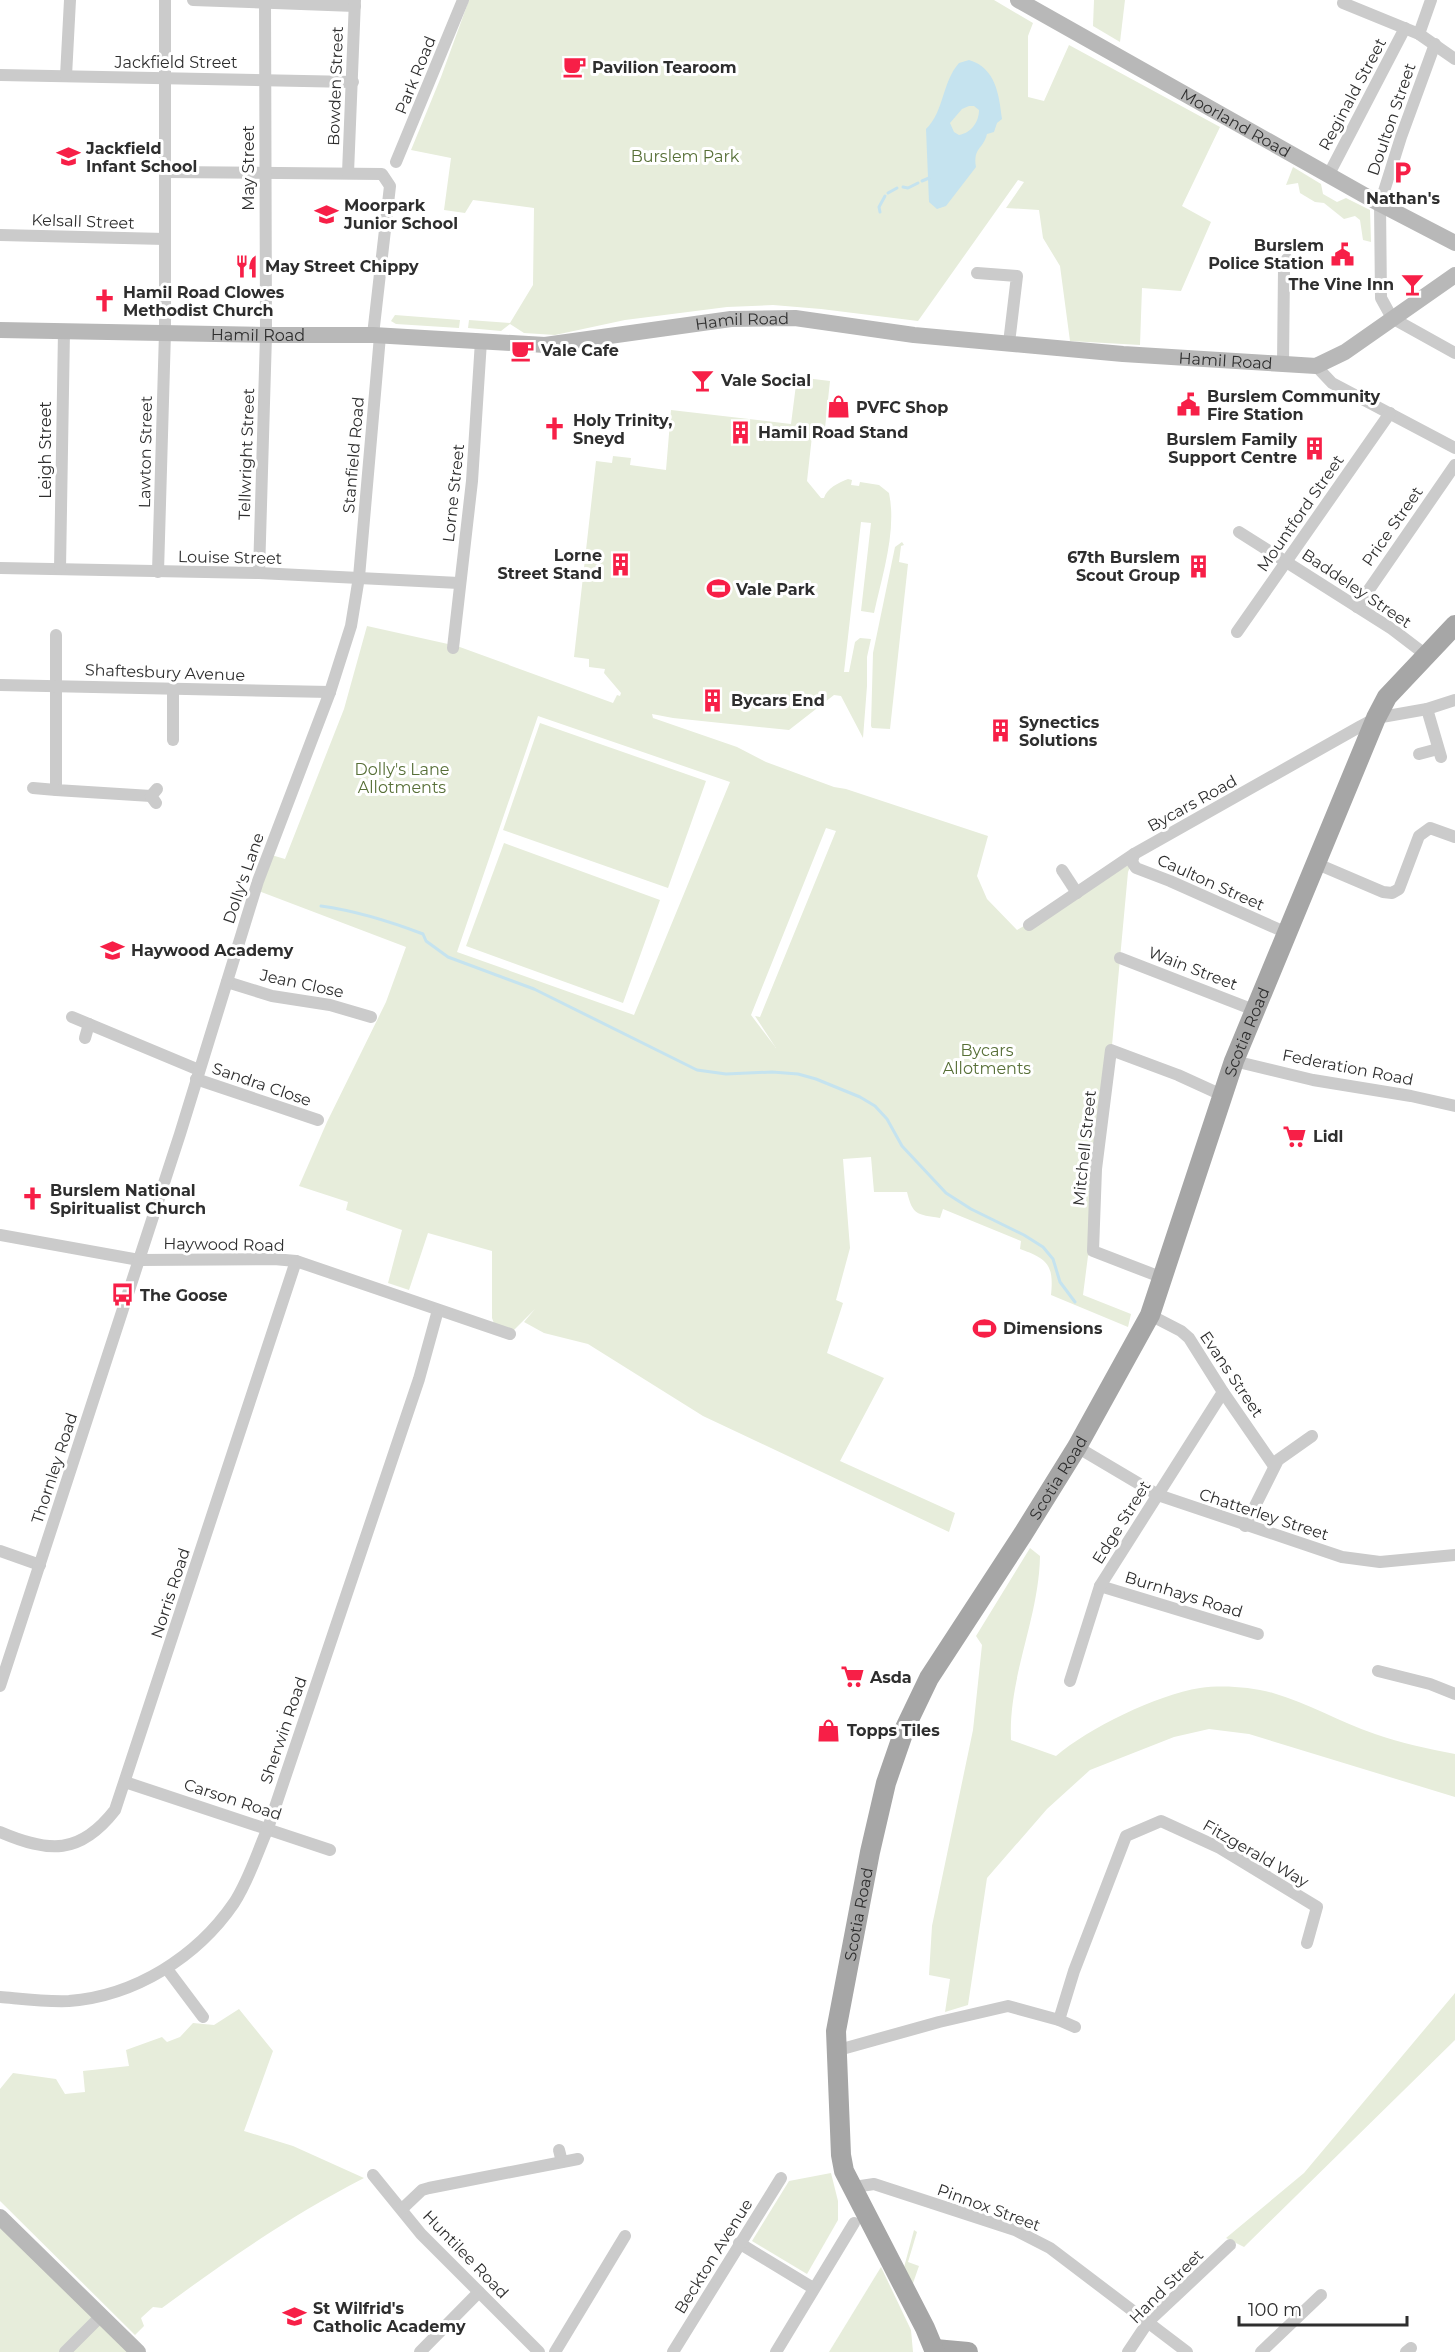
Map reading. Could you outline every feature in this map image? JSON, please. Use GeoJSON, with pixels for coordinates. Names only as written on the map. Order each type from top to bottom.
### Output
{"type":"FeatureCollection","features":[{"type":"Feature","properties":{"kind":"main road","name":"Scotia Road"},"geometry":{"type":"LineString","coordinates":[[935,2351],[844,2171],[841,2154],[836,2031],[870,1852],[886,1783],[904,1728],[929,1678],[1077,1447],[1150,1315],[1234,1061],[1376,718],[1387,697],[1455,625]]}},
{"type":"Feature","properties":{"kind":"main road"},"geometry":{"type":"LineString","coordinates":[[935,2351],[968,2352]]}},
{"type":"Feature","properties":{"kind":"street"},"geometry":{"type":"LineString","coordinates":[[66,76],[70,0]]}},
{"type":"Feature","properties":{"kind":"street","name":"Lawton Street"},"geometry":{"type":"LineString","coordinates":[[158,572],[165,333],[165,0]]}},
{"type":"Feature","properties":{"kind":"street"},"geometry":{"type":"LineString","coordinates":[[193,0],[355,3]]}},
{"type":"Feature","properties":{"kind":"street","name":"Park Road"},"geometry":{"type":"LineString","coordinates":[[396,162],[463,0]]}},
{"type":"Feature","properties":{"kind":"street","name":"Moorland Road"},"geometry":{"type":"LineString","coordinates":[[1018,0],[1380,204],[1455,243]]}},
{"type":"Feature","properties":{"kind":"street"},"geometry":{"type":"LineString","coordinates":[[1419,34],[1431,0]]}},
{"type":"Feature","properties":{"kind":"street","name":"May Street"},"geometry":{"type":"LineString","coordinates":[[265,2],[266,335]]}},
{"type":"Feature","properties":{"kind":"street","name":"Bowden Street"},"geometry":{"type":"LineString","coordinates":[[348,173],[355,3]]}},
{"type":"Feature","properties":{"kind":"street"},"geometry":{"type":"LineString","coordinates":[[1343,3],[1419,34],[1455,59]]}},
{"type":"Feature","properties":{"kind":"street","name":"Reginald Street"},"geometry":{"type":"LineString","coordinates":[[1329,174],[1405,28]]}},
{"type":"Feature","properties":{"kind":"street","name":"Doulton Street"},"geometry":{"type":"LineString","coordinates":[[1387,311],[1380,204],[1401,137],[1435,44]]}},
{"type":"Feature","properties":{"kind":"street","name":"Jackfield Street"},"geometry":{"type":"LineString","coordinates":[[0,75],[265,78],[353,82]]}},
{"type":"Feature","properties":{"kind":"street"},"geometry":{"type":"LineString","coordinates":[[165,172],[382,174],[390,186],[377,335]]}},
{"type":"Feature","properties":{"kind":"street","name":"Kelsall Street"},"geometry":{"type":"LineString","coordinates":[[0,235],[165,239]]}},
{"type":"Feature","properties":{"kind":"street"},"geometry":{"type":"LineString","coordinates":[[1282,364],[1284,269],[1287,259]]}},
{"type":"Feature","properties":{"kind":"street"},"geometry":{"type":"LineString","coordinates":[[977,273],[1017,276],[1010,344]]}},
{"type":"Feature","properties":{"kind":"street","name":"Hamil Road"},"geometry":{"type":"LineString","coordinates":[[0,330],[377,335],[546,345],[731,319],[795,318],[914,335],[1010,344],[1123,354],[1316,366],[1345,352],[1387,311],[1455,275]]}},
{"type":"Feature","properties":{"kind":"street"},"geometry":{"type":"LineString","coordinates":[[1387,311],[1455,353]]}},
{"type":"Feature","properties":{"kind":"street","name":"Leigh Street"},"geometry":{"type":"LineString","coordinates":[[60,569],[64,331]]}},
{"type":"Feature","properties":{"kind":"street","name":"Tellwright Street"},"geometry":{"type":"LineString","coordinates":[[259,573],[266,335]]}},
{"type":"Feature","properties":{"kind":"street","name":"Stanfield Road"},"geometry":{"type":"LineString","coordinates":[[359,577],[377,335]]}},
{"type":"Feature","properties":{"kind":"street","name":"Lorne Street"},"geometry":{"type":"LineString","coordinates":[[453,648],[472,481],[481,341]]}},
{"type":"Feature","properties":{"kind":"street"},"geometry":{"type":"LineString","coordinates":[[1316,366],[1332,382],[1455,448]]}},
{"type":"Feature","properties":{"kind":"street","name":"Mountford Street"},"geometry":{"type":"LineString","coordinates":[[1237,632],[1390,413]]}},
{"type":"Feature","properties":{"kind":"street","name":"Price Street"},"geometry":{"type":"LineString","coordinates":[[1357,607],[1455,465]]}},
{"type":"Feature","properties":{"kind":"street","name":"Baddeley Street"},"geometry":{"type":"LineString","coordinates":[[1239,532],[1392,629],[1426,655]]}},
{"type":"Feature","properties":{"kind":"street","name":"Louise Street"},"geometry":{"type":"LineString","coordinates":[[0,568],[259,573],[459,583]]}},
{"type":"Feature","properties":{"kind":"street","name":"Dolly's Lane"},"geometry":{"type":"LineString","coordinates":[[139,1260],[258,881],[330,692],[351,626],[359,577]]}},
{"type":"Feature","properties":{"kind":"street"},"geometry":{"type":"LineString","coordinates":[[56,635],[56,790]]}},
{"type":"Feature","properties":{"kind":"street","name":"Shaftesbury Avenue"},"geometry":{"type":"LineString","coordinates":[[0,685],[330,692]]}},
{"type":"Feature","properties":{"kind":"street"},"geometry":{"type":"LineString","coordinates":[[173,689],[173,740]]}},
{"type":"Feature","properties":{"kind":"street","name":"Bycars Road"},"geometry":{"type":"LineString","coordinates":[[1029,925],[1134,854],[1376,718],[1427,709],[1455,700]]}},
{"type":"Feature","properties":{"kind":"street"},"geometry":{"type":"LineString","coordinates":[[1419,754],[1440,755],[1427,709]]}},
{"type":"Feature","properties":{"kind":"street"},"geometry":{"type":"LineString","coordinates":[[33,789],[154,796]]}},
{"type":"Feature","properties":{"kind":"street"},"geometry":{"type":"LineString","coordinates":[[1315,863],[1383,892],[1392,893],[1399,889],[1419,836],[1430,828],[1455,837]]}},
{"type":"Feature","properties":{"kind":"street","name":"Caulton Street"},"geometry":{"type":"LineString","coordinates":[[1134,854],[1132,862],[1136,868],[1287,933]]}},
{"type":"Feature","properties":{"kind":"street"},"geometry":{"type":"LineString","coordinates":[[1062,870],[1080,891]]}},
{"type":"Feature","properties":{"kind":"street","name":"Wain Street"},"geometry":{"type":"LineString","coordinates":[[1120,958],[1254,1010]]}},
{"type":"Feature","properties":{"kind":"street","name":"Jean Close"},"geometry":{"type":"LineString","coordinates":[[227,982],[273,996],[330,1005],[370,1017]]}},
{"type":"Feature","properties":{"kind":"street","name":"Sandra Close"},"geometry":{"type":"LineString","coordinates":[[72,1017],[197,1074],[318,1120]]}},
{"type":"Feature","properties":{"kind":"street"},"geometry":{"type":"LineString","coordinates":[[85,1038],[89,1024]]}},
{"type":"Feature","properties":{"kind":"street","name":"Mitchell Street"},"geometry":{"type":"LineString","coordinates":[[1163,1278],[1093,1251],[1096,1169],[1111,1050],[1178,1075],[1224,1096]]}},
{"type":"Feature","properties":{"kind":"street","name":"Federation Road"},"geometry":{"type":"LineString","coordinates":[[1234,1061],[1313,1080],[1411,1096],[1455,1106]]}},
{"type":"Feature","properties":{"kind":"street","name":"Haywood Road"},"geometry":{"type":"LineString","coordinates":[[0,1234],[139,1260],[274,1259],[296,1261],[510,1334]]}},
{"type":"Feature","properties":{"kind":"street","name":"Thornley Road"},"geometry":{"type":"LineString","coordinates":[[0,1686],[139,1260]]}},
{"type":"Feature","properties":{"kind":"street","name":"Norris Road"},"geometry":{"type":"LineString","coordinates":[[0,1832],[38,1846],[59,1846],[77,1842],[93,1834],[115,1810],[296,1261]]}},
{"type":"Feature","properties":{"kind":"street","name":"Sherwin Road"},"geometry":{"type":"LineString","coordinates":[[0,1997],[69,2001],[102,1995],[167,1969],[209,1935],[234,1903],[247,1878],[267,1828],[419,1379],[438,1310]]}},
{"type":"Feature","properties":{"kind":"street","name":"Evans Street"},"geometry":{"type":"LineString","coordinates":[[1150,1315],[1190,1338],[1223,1392],[1274,1466]]}},
{"type":"Feature","properties":{"kind":"street","name":"Edge Street"},"geometry":{"type":"LineString","coordinates":[[1070,1681],[1101,1586],[1223,1392]]}},
{"type":"Feature","properties":{"kind":"street"},"geometry":{"type":"LineString","coordinates":[[1245,1526],[1278,1460],[1312,1436]]}},
{"type":"Feature","properties":{"kind":"street","name":"Chatterley Street"},"geometry":{"type":"LineString","coordinates":[[1077,1447],[1158,1495],[1342,1557],[1380,1562],[1455,1555]]}},
{"type":"Feature","properties":{"kind":"street"},"geometry":{"type":"LineString","coordinates":[[0,1551],[40,1565]]}},
{"type":"Feature","properties":{"kind":"street","name":"Burnhays Road"},"geometry":{"type":"LineString","coordinates":[[1101,1586],[1258,1634]]}},
{"type":"Feature","properties":{"kind":"street"},"geometry":{"type":"LineString","coordinates":[[1378,1671],[1430,1684],[1455,1694]]}},
{"type":"Feature","properties":{"kind":"street","name":"Carson Road"},"geometry":{"type":"LineString","coordinates":[[125,1782],[330,1850]]}},
{"type":"Feature","properties":{"kind":"street","name":"Fitzgerald Way"},"geometry":{"type":"LineString","coordinates":[[1059,2020],[1074,1971],[1126,1836],[1161,1821],[1220,1848],[1317,1907],[1307,1943]]}},
{"type":"Feature","properties":{"kind":"street"},"geometry":{"type":"LineString","coordinates":[[167,1969],[203,2017]]}},
{"type":"Feature","properties":{"kind":"street"},"geometry":{"type":"LineString","coordinates":[[836,2051],[939,2022],[1008,2006],[1059,2020],[1075,2027]]}},
{"type":"Feature","properties":{"kind":"street"},"geometry":{"type":"LineString","coordinates":[[559,2150],[562,2162]]}},
{"type":"Feature","properties":{"kind":"street"},"geometry":{"type":"LineString","coordinates":[[402,2209],[422,2190],[429,2188],[578,2159]]}},
{"type":"Feature","properties":{"kind":"street","name":"Huntilee Road"},"geometry":{"type":"LineString","coordinates":[[373,2175],[421,2234],[539,2352]]}},
{"type":"Feature","properties":{"kind":"street","name":"Beckton Avenue"},"geometry":{"type":"LineString","coordinates":[[674,2352],[781,2178]]}},
{"type":"Feature","properties":{"kind":"street","name":"Pinnox Street"},"geometry":{"type":"LineString","coordinates":[[854,2187],[874,2184],[1015,2230],[1050,2248],[1187,2352]]}},
{"type":"Feature","properties":{"kind":"street"},"geometry":{"type":"LineString","coordinates":[[0,2217],[138,2352]]}},
{"type":"Feature","properties":{"kind":"street"},"geometry":{"type":"LineString","coordinates":[[776,2352],[854,2223]]}},
{"type":"Feature","properties":{"kind":"street"},"geometry":{"type":"LineString","coordinates":[[555,2352],[625,2236]]}},
{"type":"Feature","properties":{"kind":"street"},"geometry":{"type":"LineString","coordinates":[[740,2243],[813,2288]]}},
{"type":"Feature","properties":{"kind":"street","name":"Hand Street"},"geometry":{"type":"LineString","coordinates":[[1128,2352],[1148,2322],[1230,2245]]}},
{"type":"Feature","properties":{"kind":"street"},"geometry":{"type":"LineString","coordinates":[[420,2352],[479,2292]]}},
{"type":"Feature","properties":{"kind":"street"},"geometry":{"type":"LineString","coordinates":[[1261,2352],[1321,2295]]}},
{"type":"Feature","properties":{"kind":"street"},"geometry":{"type":"LineString","coordinates":[[65,2352],[102,2315]]}},
{"type":"Feature","properties":{"kind":"green space","name":"Burslem Park"},"geometry":{"type":"Polygon","coordinates":[[[469,0],[994,0],[1033,23],[1028,36],[1028,97],[1044,101],[1069,45],[1220,127],[1182,206],[1211,222],[1181,291],[1142,288],[1140,345],[1070,341],[1060,266],[1043,238],[1039,210],[1006,208],[1024,182],[1018,180],[918,321],[773,305],[727,307],[625,320],[555,335],[524,333],[510,324],[501,331],[468,328],[469,320],[510,323],[533,285],[534,208],[473,200],[465,213],[444,210],[451,158],[411,150],[469,0]]]}},
{"type":"Feature","properties":{"kind":"green space"},"geometry":{"type":"Polygon","coordinates":[[[1094,0],[1125,0],[1120,42],[1093,26],[1094,0]]]}},
{"type":"Feature","properties":{"kind":"green space"},"geometry":{"type":"Polygon","coordinates":[[[1293,167],[1321,184],[1323,194],[1337,202],[1346,198],[1370,210],[1371,242],[1363,240],[1360,220],[1355,216],[1344,219],[1324,203],[1315,202],[1300,193],[1298,183],[1286,185],[1293,167]]]}},
{"type":"Feature","properties":{"kind":"green space"},"geometry":{"type":"Polygon","coordinates":[[[395,315],[460,320],[459,328],[396,324],[391,321],[395,315]]]}},
{"type":"Feature","properties":{"kind":"green space"},"geometry":{"type":"Polygon","coordinates":[[[797,377],[830,381],[825,428],[813,427],[807,481],[821,498],[824,498],[833,486],[848,479],[852,480],[851,485],[859,486],[860,482],[879,485],[889,493],[890,538],[874,613],[861,611],[871,523],[861,522],[844,672],[849,672],[855,642],[860,638],[871,639],[867,657],[863,738],[841,696],[834,695],[789,730],[652,714],[653,718],[737,747],[766,762],[834,787],[988,836],[977,876],[987,899],[1017,930],[1132,863],[1128,872],[1093,1251],[1088,1256],[1083,1295],[1131,1314],[1128,1327],[1051,1295],[1050,1270],[1043,1260],[1020,1249],[1021,1241],[943,1209],[940,1218],[921,1214],[911,1206],[907,1192],[874,1192],[871,1157],[843,1159],[850,1248],[836,1300],[843,1303],[827,1353],[884,1378],[840,1461],[955,1513],[949,1532],[703,1416],[588,1344],[544,1333],[524,1322],[535,1309],[510,1334],[496,1329],[492,1318],[492,1251],[428,1233],[409,1290],[388,1283],[402,1230],[346,1210],[348,1202],[299,1186],[327,1122],[386,1002],[406,947],[256,890],[268,854],[285,859],[344,709],[367,626],[457,646],[613,703],[617,695],[620,696],[621,693],[604,673],[605,669],[589,667],[589,659],[574,657],[596,461],[612,463],[613,456],[631,458],[630,465],[666,470],[671,410],[791,424],[797,377]],[[538,716],[457,952],[634,1015],[730,782],[538,716]],[[826,828],[751,1015],[776,1048],[755,1016],[760,1017],[836,831],[826,828]]]}},
{"type":"Feature","properties":{"kind":"green space"},"geometry":{"type":"Polygon","coordinates":[[[902,542],[904,545],[901,546],[899,562],[908,564],[890,729],[872,728],[873,653],[895,547],[902,542]]]}},
{"type":"Feature","properties":{"kind":"green space"},"geometry":{"type":"Polygon","coordinates":[[[540,723],[706,781],[668,888],[503,830],[540,723]]]}},
{"type":"Feature","properties":{"kind":"green space"},"geometry":{"type":"Polygon","coordinates":[[[504,843],[660,900],[623,1003],[466,946],[504,843]]]}},
{"type":"Feature","properties":{"kind":"green space"},"geometry":{"type":"Polygon","coordinates":[[[1030,1548],[1040,1556],[1038,1579],[1014,1694],[1011,1740],[1056,1756],[1104,1724],[1144,1705],[1200,1688],[1246,1688],[1286,1697],[1385,1737],[1455,1754],[1455,1797],[1249,1734],[1209,1729],[1174,1737],[1090,1770],[1047,1809],[987,1878],[968,2005],[945,2012],[950,1979],[929,1975],[932,1926],[973,1730],[982,1645],[976,1636],[1030,1548]]]}},
{"type":"Feature","properties":{"kind":"green space"},"geometry":{"type":"Polygon","coordinates":[[[1455,1993],[1455,2040],[1244,2247],[1226,2238],[1304,2173],[1455,1993]]]}},
{"type":"Feature","properties":{"kind":"green space"},"geometry":{"type":"Polygon","coordinates":[[[239,2009],[273,2051],[244,2131],[293,2146],[364,2178],[260,2239],[162,2308],[153,2307],[141,2318],[144,2326],[135,2335],[0,2201],[0,2089],[13,2073],[56,2079],[65,2094],[85,2092],[83,2071],[129,2066],[126,2050],[162,2037],[167,2042],[180,2037],[193,2023],[214,2025],[239,2009]]]}},
{"type":"Feature","properties":{"kind":"green space"},"geometry":{"type":"Polygon","coordinates":[[[831,2173],[838,2201],[838,2220],[807,2274],[752,2241],[789,2181],[831,2173]]]}},
{"type":"Feature","properties":{"kind":"green space"},"geometry":{"type":"Polygon","coordinates":[[[0,2218],[138,2352],[0,2352],[0,2218]]]}},
{"type":"Feature","properties":{"kind":"green space"},"geometry":{"type":"Polygon","coordinates":[[[914,2230],[917,2232],[908,2262],[919,2266],[912,2286],[903,2271],[914,2230]]]}},
{"type":"Feature","properties":{"kind":"green space"},"geometry":{"type":"Polygon","coordinates":[[[881,2267],[911,2330],[913,2352],[829,2352],[881,2267]]]}},
{"type":"Feature","properties":{"kind":"water"},"geometry":{"type":"Polygon","coordinates":[[[969,60],[985,69],[991,76],[997,92],[1002,119],[997,123],[994,132],[987,134],[977,152],[976,167],[946,206],[937,209],[929,202],[926,129],[936,114],[949,79],[959,63],[969,60]],[[974,106],[962,109],[950,123],[954,132],[959,135],[963,134],[973,126],[978,119],[979,110],[974,106]]]}},
{"type":"Feature","properties":{"kind":"waterway"},"geometry":{"type":"LineString","coordinates":[[922,181],[929,178]]}},
{"type":"Feature","properties":{"kind":"waterway"},"geometry":{"type":"LineString","coordinates":[[903,187],[908,188],[918,183]]}},
{"type":"Feature","properties":{"kind":"waterway"},"geometry":{"type":"LineString","coordinates":[[888,193],[897,188]]}},
{"type":"Feature","properties":{"kind":"waterway"},"geometry":{"type":"LineString","coordinates":[[880,212],[879,207],[885,196]]}},
{"type":"Feature","properties":{"kind":"waterway"},"geometry":{"type":"LineString","coordinates":[[321,906],[373,917],[423,934],[426,941],[448,957],[534,989],[697,1070],[726,1074],[772,1072],[798,1074],[860,1097],[875,1106],[887,1119],[902,1146],[946,1193],[971,1209],[1043,1247],[1053,1259],[1060,1282],[1075,1302]]}},
{"type":"Feature","properties":{"kind":"place","name":"Pavilion Tearoom"},"geometry":{"type":"Point","coordinates":[574,67]}},
{"type":"Feature","properties":{"kind":"place","name":"Jackfield Infant School"},"geometry":{"type":"Point","coordinates":[68,157]}},
{"type":"Feature","properties":{"kind":"place","name":"Nathan's"},"geometry":{"type":"Point","coordinates":[1403,173]}},
{"type":"Feature","properties":{"kind":"place","name":"Moorpark Junior School"},"geometry":{"type":"Point","coordinates":[326,214]}},
{"type":"Feature","properties":{"kind":"place","name":"Burslem Police Station"},"geometry":{"type":"Point","coordinates":[1342,254]}},
{"type":"Feature","properties":{"kind":"place","name":"May Street Chippy"},"geometry":{"type":"Point","coordinates":[247,266]}},
{"type":"Feature","properties":{"kind":"place","name":"The Vine Inn"},"geometry":{"type":"Point","coordinates":[1412,284]}},
{"type":"Feature","properties":{"kind":"place","name":"Hamil Road Clowes Methodist Church"},"geometry":{"type":"Point","coordinates":[105,301]}},
{"type":"Feature","properties":{"kind":"place","name":"Vale Cafe"},"geometry":{"type":"Point","coordinates":[523,350]}},
{"type":"Feature","properties":{"kind":"place","name":"Vale Social"},"geometry":{"type":"Point","coordinates":[703,380]}},
{"type":"Feature","properties":{"kind":"place","name":"Burslem Community Fire Station"},"geometry":{"type":"Point","coordinates":[1189,405]}},
{"type":"Feature","properties":{"kind":"place","name":"PVFC Shop"},"geometry":{"type":"Point","coordinates":[838,407]}},
{"type":"Feature","properties":{"kind":"place","name":"Holy Trinity, Sneyd"},"geometry":{"type":"Point","coordinates":[555,429]}},
{"type":"Feature","properties":{"kind":"place","name":"Hamil Road Stand"},"geometry":{"type":"Point","coordinates":[740,432]}},
{"type":"Feature","properties":{"kind":"place","name":"Burslem Family Support Centre"},"geometry":{"type":"Point","coordinates":[1315,448]}},
{"type":"Feature","properties":{"kind":"place","name":"Lorne Street Stand"},"geometry":{"type":"Point","coordinates":[620,564]}},
{"type":"Feature","properties":{"kind":"place","name":"67th Burslem Scout Group"},"geometry":{"type":"Point","coordinates":[1198,566]}},
{"type":"Feature","properties":{"kind":"place","name":"Vale Park"},"geometry":{"type":"Point","coordinates":[718,589]}},
{"type":"Feature","properties":{"kind":"place","name":"Bycars End"},"geometry":{"type":"Point","coordinates":[713,700]}},
{"type":"Feature","properties":{"kind":"place","name":"Synectics Solutions"},"geometry":{"type":"Point","coordinates":[1001,731]}},
{"type":"Feature","properties":{"kind":"place","name":"Haywood Academy"},"geometry":{"type":"Point","coordinates":[113,950]}},
{"type":"Feature","properties":{"kind":"place","name":"Lidl"},"geometry":{"type":"Point","coordinates":[1295,1136]}},
{"type":"Feature","properties":{"kind":"place","name":"Burslem National Spiritualist Church"},"geometry":{"type":"Point","coordinates":[32,1199]}},
{"type":"Feature","properties":{"kind":"place","name":"The Goose"},"geometry":{"type":"Point","coordinates":[122,1295]}},
{"type":"Feature","properties":{"kind":"place","name":"Dimensions"},"geometry":{"type":"Point","coordinates":[985,1328]}},
{"type":"Feature","properties":{"kind":"place","name":"Asda"},"geometry":{"type":"Point","coordinates":[852,1677]}},
{"type":"Feature","properties":{"kind":"place","name":"Topps Tiles"},"geometry":{"type":"Point","coordinates":[829,1730]}},
{"type":"Feature","properties":{"kind":"place","name":"St Wilfrid's Catholic Academy"},"geometry":{"type":"Point","coordinates":[295,2317]}},
{"type":"Feature","properties":{"kind":"park label","name":"Dolly's Lane Allotments"},"geometry":{"type":"Point","coordinates":[402,778]}},
{"type":"Feature","properties":{"kind":"park label","name":"Bycars Allotments"},"geometry":{"type":"Point","coordinates":[987,1059]}}]}
